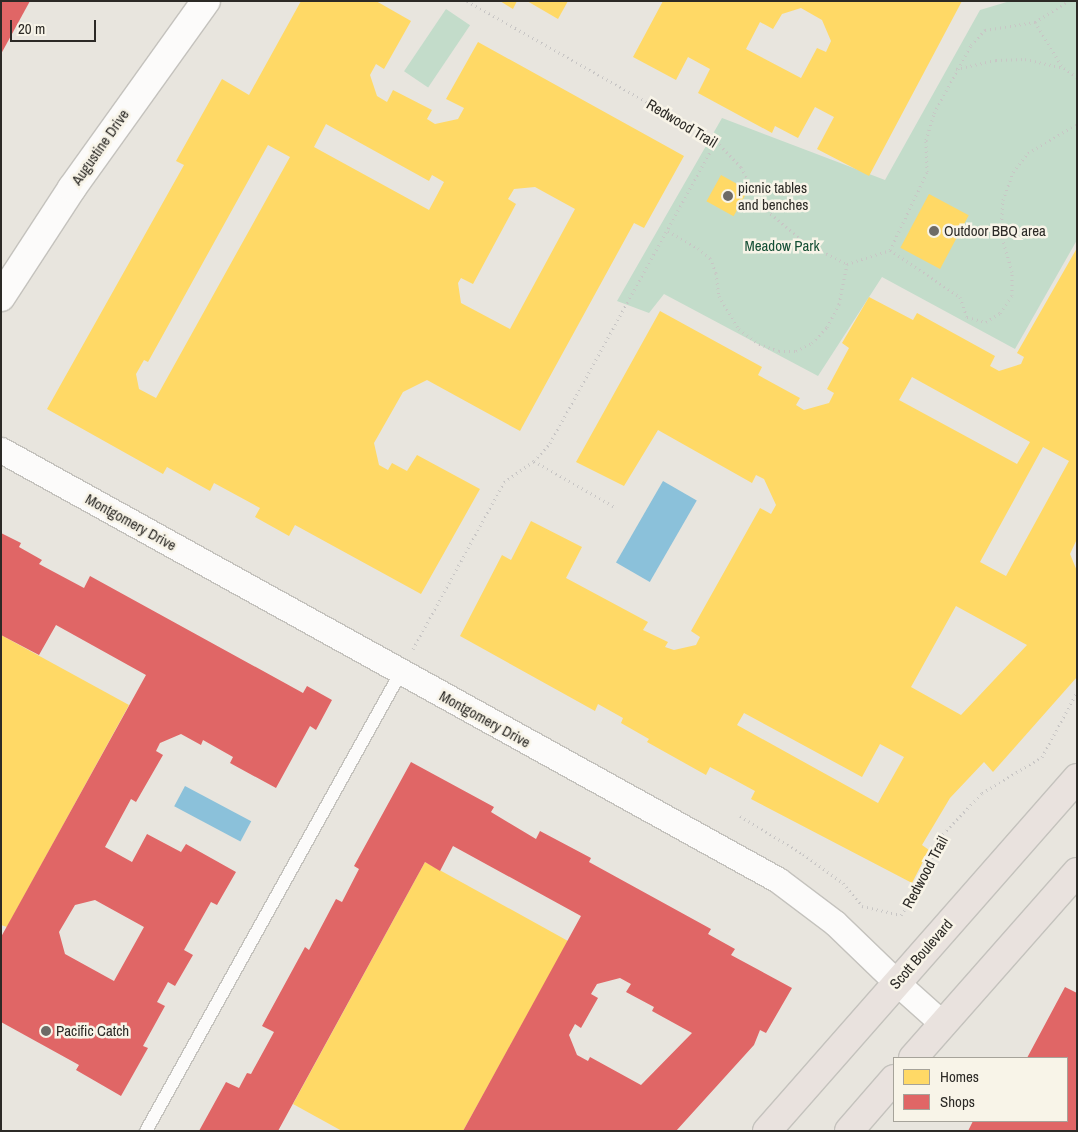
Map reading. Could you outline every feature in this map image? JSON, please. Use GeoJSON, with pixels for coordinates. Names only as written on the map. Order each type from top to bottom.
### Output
{"type":"FeatureCollection","features":[{"type":"Feature","properties":{"kind":"main road","name":"Scott Boulevard"},"geometry":{"type":"LineString","coordinates":[[767,1131],[1077,778]]}},
{"type":"Feature","properties":{"kind":"main road"},"geometry":{"type":"LineString","coordinates":[[914,1057],[1077,872]]}},
{"type":"Feature","properties":{"kind":"main road"},"geometry":{"type":"LineString","coordinates":[[849,1131],[893,1080]]}},
{"type":"Feature","properties":{"kind":"street","name":"Augustine Drive"},"geometry":{"type":"LineString","coordinates":[[1,298],[72,188],[206,1]]}},
{"type":"Feature","properties":{"kind":"street","name":"Montgomery Drive"},"geometry":{"type":"LineString","coordinates":[[1,450],[778,880],[835,922],[896,982],[943,1024]]}},
{"type":"Feature","properties":{"kind":"lane"},"geometry":{"type":"LineString","coordinates":[[146,1131],[401,672]]}},
{"type":"Feature","properties":{"kind":"path","name":"Redwood Trail"},"geometry":{"type":"LineString","coordinates":[[467,1],[716,141],[741,167],[763,207],[804,242],[847,264]]}},
{"type":"Feature","properties":{"kind":"path"},"geometry":{"type":"LineString","coordinates":[[668,231],[710,258],[716,273],[719,296],[739,329],[759,344],[779,351],[796,351],[812,343],[827,327],[839,304],[847,264],[890,250],[927,172],[926,140],[934,112],[971,45],[985,30],[1035,22],[1069,1]]}},
{"type":"Feature","properties":{"kind":"path"},"geometry":{"type":"LineString","coordinates":[[1035,22],[1064,68]]}},
{"type":"Feature","properties":{"kind":"path"},"geometry":{"type":"LineString","coordinates":[[956,70],[996,60],[1025,59],[1064,68],[1077,77]]}},
{"type":"Feature","properties":{"kind":"path"},"geometry":{"type":"LineString","coordinates":[[890,250],[960,297],[967,317],[986,322],[1000,313],[1012,295],[1012,272],[1001,234],[1004,200],[1013,172],[1028,152],[1077,124]]}},
{"type":"Feature","properties":{"kind":"path"},"geometry":{"type":"LineString","coordinates":[[401,672],[504,482],[534,461],[550,444],[716,141]]}},
{"type":"Feature","properties":{"kind":"path"},"geometry":{"type":"LineString","coordinates":[[534,461],[615,507]]}},
{"type":"Feature","properties":{"kind":"path","name":"Redwood Trail"},"geometry":{"type":"LineString","coordinates":[[740,816],[803,854],[843,883],[862,906],[901,915],[915,894],[943,834],[982,793],[1042,756],[1077,692]]}},
{"type":"Feature","properties":{"kind":"green space","name":"Meadow Park"},"geometry":{"type":"Polygon","coordinates":[[[1010,1],[1077,1],[1077,240],[1015,349],[882,277],[818,376],[664,294],[649,313],[617,301],[722,118],[885,180],[980,10],[1010,1]]]}},
{"type":"Feature","properties":{"kind":"green space"},"geometry":{"type":"Polygon","coordinates":[[[446,9],[470,25],[428,87],[404,71],[446,9]]]}},
{"type":"Feature","properties":{"kind":"water"},"geometry":{"type":"Polygon","coordinates":[[[663,481],[697,500],[650,582],[616,562],[663,481]]]}},
{"type":"Feature","properties":{"kind":"water"},"geometry":{"type":"Polygon","coordinates":[[[185,786],[251,821],[240,842],[174,806],[185,786]]]}},
{"type":"Feature","properties":{"kind":"building: Homes"},"geometry":{"type":"Polygon","coordinates":[[[301,1],[376,1],[411,21],[384,69],[376,64],[370,75],[377,96],[387,102],[393,90],[432,110],[427,119],[435,124],[458,119],[464,108],[446,99],[478,42],[684,156],[644,228],[634,223],[520,431],[427,380],[403,392],[374,443],[379,465],[388,470],[392,463],[407,471],[417,455],[480,489],[421,594],[295,525],[289,536],[255,517],[260,508],[214,483],[210,491],[167,467],[163,474],[47,409],[184,165],[176,161],[222,79],[249,95],[301,1]],[[326,124],[314,147],[429,210],[444,182],[432,175],[429,181],[326,124]],[[268,145],[148,362],[144,360],[136,374],[139,389],[156,398],[290,157],[268,145]],[[535,187],[514,189],[508,199],[516,204],[473,284],[461,278],[458,283],[461,303],[510,329],[575,209],[535,187]]]}},
{"type":"Feature","properties":{"kind":"building: Homes"},"geometry":{"type":"Polygon","coordinates":[[[500,1],[517,1],[513,9],[500,1]]]}},
{"type":"Feature","properties":{"kind":"building: Homes"},"geometry":{"type":"Polygon","coordinates":[[[527,1],[568,1],[558,19],[527,1]]]}},
{"type":"Feature","properties":{"kind":"building: Homes"},"geometry":{"type":"Polygon","coordinates":[[[663,1],[962,1],[869,176],[817,149],[834,117],[815,107],[798,138],[775,126],[772,133],[698,93],[710,69],[688,57],[676,80],[633,57],[663,1]],[[801,8],[782,14],[773,29],[760,22],[746,49],[801,78],[817,48],[826,52],[831,41],[822,20],[801,8]]]}},
{"type":"Feature","properties":{"kind":"building: Homes","name":"picnic tables and benches"},"geometry":{"type":"Polygon","coordinates":[[[721,175],[748,190],[734,216],[706,201],[721,175]]]}},
{"type":"Feature","properties":{"kind":"building: Homes","name":"Outdoor BBQ area"},"geometry":{"type":"Polygon","coordinates":[[[929,194],[969,215],[940,269],[900,248],[929,194]]]}},
{"type":"Feature","properties":{"kind":"building: Homes"},"geometry":{"type":"Polygon","coordinates":[[[1077,248],[1077,539],[1070,554],[1077,571],[1077,677],[993,772],[984,762],[950,798],[922,845],[929,850],[912,883],[751,799],[755,791],[731,778],[710,767],[706,775],[647,742],[649,739],[621,723],[623,718],[598,704],[595,711],[460,636],[502,555],[511,560],[531,521],[582,547],[566,578],[648,622],[643,630],[668,642],[665,647],[674,650],[696,645],[700,637],[691,631],[760,508],[771,514],[776,505],[764,479],[756,475],[752,483],[658,430],[624,486],[576,462],[660,311],[762,367],[758,375],[800,398],[796,405],[804,410],[829,403],[834,393],[827,389],[849,348],[842,343],[869,297],[913,320],[917,313],[995,356],[990,366],[999,371],[1021,364],[1024,357],[1017,353],[1077,248]],[[912,377],[899,400],[1017,464],[1030,442],[912,377]],[[1043,447],[980,562],[1006,576],[1069,461],[1043,447]],[[956,606],[911,687],[961,715],[1027,645],[956,606]],[[744,713],[737,725],[878,803],[904,757],[880,744],[862,777],[744,713]]]}},
{"type":"Feature","properties":{"kind":"building: Homes"},"geometry":{"type":"Polygon","coordinates":[[[1,635],[129,705],[7,927],[1,925],[1,635]]]}},
{"type":"Feature","properties":{"kind":"building: Homes"},"geometry":{"type":"Polygon","coordinates":[[[425,862],[568,941],[463,1131],[342,1131],[293,1104],[425,862]]]}},
{"type":"Feature","properties":{"kind":"building: Shops"},"geometry":{"type":"Polygon","coordinates":[[[1,1],[30,1],[1,54],[1,1]]]}},
{"type":"Feature","properties":{"kind":"building: Shops"},"geometry":{"type":"Polygon","coordinates":[[[1,533],[21,543],[19,547],[42,560],[39,564],[84,588],[90,576],[303,693],[307,686],[332,700],[316,730],[310,726],[276,788],[230,763],[233,757],[203,740],[201,745],[181,734],[160,743],[156,751],[163,755],[136,802],[131,799],[105,847],[132,862],[147,834],[181,852],[186,844],[236,872],[217,905],[211,902],[184,950],[193,955],[175,986],[168,982],[157,1002],[165,1006],[143,1046],[148,1048],[121,1096],[76,1070],[79,1065],[1,1022],[1,937],[146,675],[56,625],[39,655],[1,635],[1,533]],[[95,900],[75,905],[59,932],[65,954],[114,981],[144,927],[95,900]]]}},
{"type":"Feature","properties":{"kind":"building: Shops"},"geometry":{"type":"Polygon","coordinates":[[[411,762],[494,807],[491,812],[536,839],[540,831],[591,858],[589,862],[711,929],[708,934],[735,949],[731,955],[792,988],[766,1033],[760,1030],[754,1045],[676,1131],[463,1131],[581,916],[453,846],[440,871],[425,862],[278,1131],[199,1131],[226,1082],[239,1088],[247,1073],[251,1074],[274,1032],[262,1026],[305,947],[309,950],[336,899],[342,902],[359,869],[354,866],[411,762]],[[620,978],[597,984],[591,994],[598,998],[581,1028],[575,1024],[569,1035],[577,1055],[588,1061],[590,1057],[641,1085],[692,1033],[652,1011],[654,1007],[626,992],[631,984],[620,978]]]}},
{"type":"Feature","properties":{"kind":"building: Shops"},"geometry":{"type":"Polygon","coordinates":[[[1065,987],[1077,993],[1077,1131],[968,1131],[972,1122],[1068,1122],[1068,1057],[1028,1057],[1065,987]]]}},
{"type":"Feature","properties":{"kind":"place","name":"picnic tables and benches"},"geometry":{"type":"Point","coordinates":[728,196]}},
{"type":"Feature","properties":{"kind":"place","name":"Outdoor BBQ area"},"geometry":{"type":"Point","coordinates":[934,231]}},
{"type":"Feature","properties":{"kind":"place","name":"Pacific Catch"},"geometry":{"type":"Point","coordinates":[46,1031]}}]}
